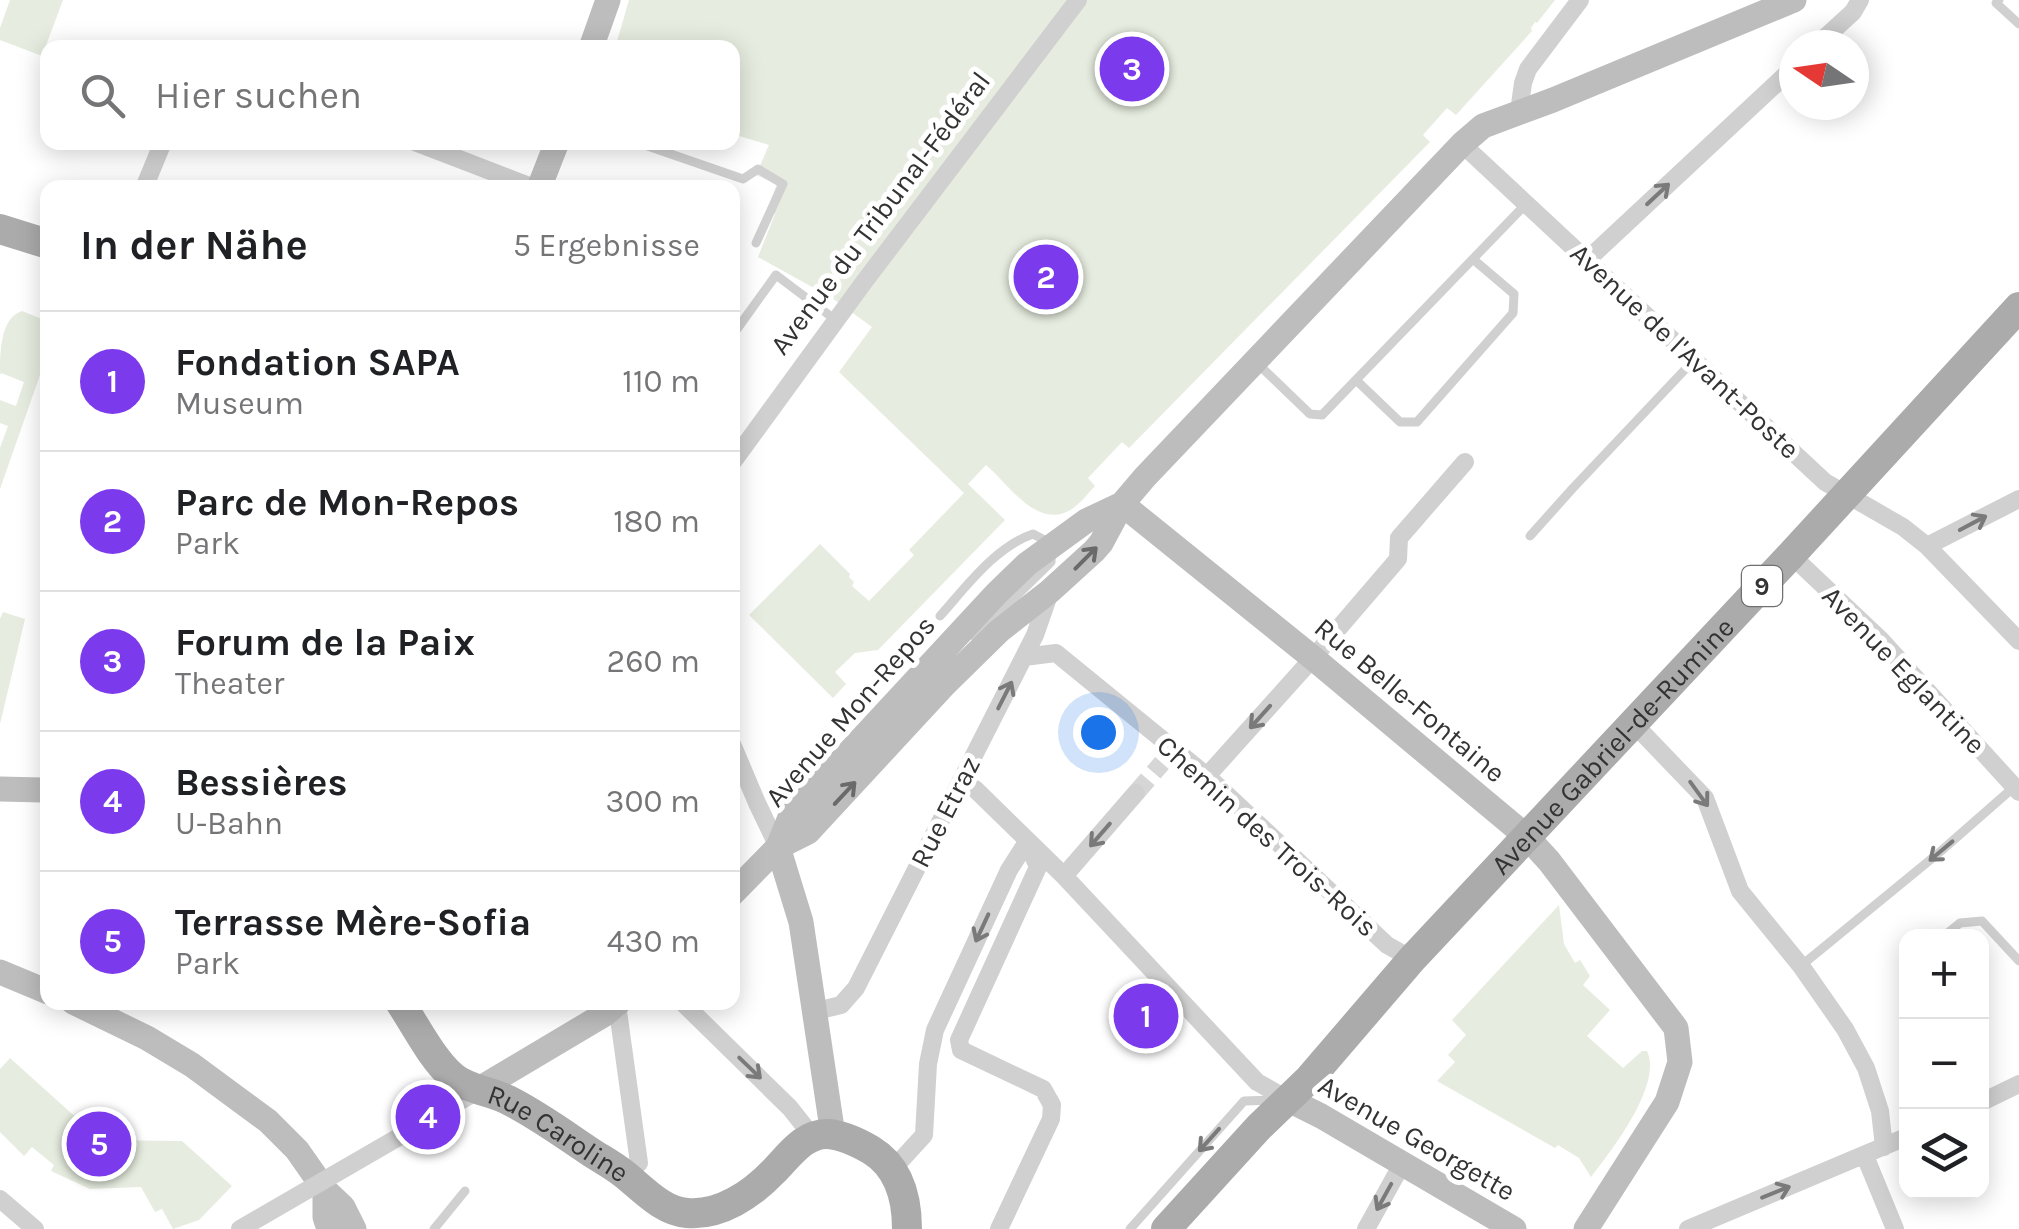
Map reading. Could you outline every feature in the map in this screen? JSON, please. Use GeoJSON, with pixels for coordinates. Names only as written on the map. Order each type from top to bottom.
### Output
{"type":"FeatureCollection","features":[{"type":"Feature","properties":{"kind":"main road"},"geometry":{"type":"LineString","coordinates":[[594,40],[608,0]]}},
{"type":"Feature","properties":{"kind":"main road","name":"Avenue Mon-Repos"},"geometry":{"type":"LineString","coordinates":[[778,846],[808,832],[945,684],[999,631],[1050,591],[1101,543],[1122,504],[1163,457],[1462,144],[1484,126],[1794,0]]}},
{"type":"Feature","properties":{"kind":"main road"},"geometry":{"type":"LineString","coordinates":[[540,180],[553,150]]}},
{"type":"Feature","properties":{"kind":"main road"},"geometry":{"type":"LineString","coordinates":[[0,228],[40,241]]}},
{"type":"Feature","properties":{"kind":"main road","name":"Avenue Gabriel-de-Rumine"},"geometry":{"type":"LineString","coordinates":[[1289,1100],[1412,959],[2019,307]]}},
{"type":"Feature","properties":{"kind":"main road","name":"Avenue Mon-Repos"},"geometry":{"type":"LineString","coordinates":[[778,846],[791,815],[996,594],[1052,544],[1122,504]]}},
{"type":"Feature","properties":{"kind":"main road","name":"Rue Belle-Fontaine"},"geometry":{"type":"LineString","coordinates":[[1122,504],[1526,837],[1676,1028],[1680,1062],[1667,1102],[1586,1229]]}},
{"type":"Feature","properties":{"kind":"main road"},"geometry":{"type":"LineString","coordinates":[[0,789],[40,790]]}},
{"type":"Feature","properties":{"kind":"main road"},"geometry":{"type":"LineString","coordinates":[[740,886],[778,846]]}},
{"type":"Feature","properties":{"kind":"main road"},"geometry":{"type":"LineString","coordinates":[[778,846],[800,922],[816,1011],[823,1136]]}},
{"type":"Feature","properties":{"kind":"main road"},"geometry":{"type":"LineString","coordinates":[[0,972],[40,989]]}},
{"type":"Feature","properties":{"kind":"main road"},"geometry":{"type":"LineString","coordinates":[[90,1010],[148,1038],[268,1121],[297,1150],[343,1208],[354,1229]]}},
{"type":"Feature","properties":{"kind":"main road","name":"Rue Caroline"},"geometry":{"type":"LineString","coordinates":[[405,1010],[444,1070],[457,1081],[506,1098],[622,1173],[685,1221]]}},
{"type":"Feature","properties":{"kind":"main road"},"geometry":{"type":"LineString","coordinates":[[480,1089],[607,1010]]}},
{"type":"Feature","properties":{"kind":"main road","name":"Avenue Georgette"},"geometry":{"type":"LineString","coordinates":[[1289,1100],[1514,1229]]}},
{"type":"Feature","properties":{"kind":"main road","name":"9"},"geometry":{"type":"LineString","coordinates":[[1178,1226],[1259,1127],[1289,1100]]}},
{"type":"Feature","properties":{"kind":"main road"},"geometry":{"type":"LineString","coordinates":[[685,1221],[746,1194],[800,1144],[823,1136],[854,1142],[876,1153],[892,1170],[903,1192],[907,1229]]}},
{"type":"Feature","properties":{"kind":"main road"},"geometry":{"type":"LineString","coordinates":[[325,1190],[329,1229]]}},
{"type":"Feature","properties":{"kind":"street","name":"Avenue du Tribunal-Fédéral"},"geometry":{"type":"LineString","coordinates":[[740,453],[1078,0]]}},
{"type":"Feature","properties":{"kind":"street"},"geometry":{"type":"LineString","coordinates":[[1519,112],[1528,69],[1580,0]]}},
{"type":"Feature","properties":{"kind":"street"},"geometry":{"type":"LineString","coordinates":[[1833,30],[1860,0]]}},
{"type":"Feature","properties":{"kind":"street"},"geometry":{"type":"LineString","coordinates":[[1587,260],[1779,80]]}},
{"type":"Feature","properties":{"kind":"street","name":"Avenue de l'Avant-Poste"},"geometry":{"type":"LineString","coordinates":[[1462,144],[1825,482],[1903,527],[1927,546],[2019,642]]}},
{"type":"Feature","properties":{"kind":"street"},"geometry":{"type":"LineString","coordinates":[[147,180],[160,150]]}},
{"type":"Feature","properties":{"kind":"street"},"geometry":{"type":"LineString","coordinates":[[436,150],[516,180]]}},
{"type":"Feature","properties":{"kind":"street"},"geometry":{"type":"LineString","coordinates":[[1207,776],[1398,559],[1399,538],[1466,462]]}},
{"type":"Feature","properties":{"kind":"street"},"geometry":{"type":"LineString","coordinates":[[1927,546],[2019,499]]}},
{"type":"Feature","properties":{"kind":"street","name":"Avenue Eglantine"},"geometry":{"type":"LineString","coordinates":[[1791,555],[1881,640],[2017,789]]}},
{"type":"Feature","properties":{"kind":"street","name":"Rue Etraz"},"geometry":{"type":"LineString","coordinates":[[816,1011],[841,1005],[856,988],[1035,635],[1050,591]]}},
{"type":"Feature","properties":{"kind":"street","name":"Chemin des Trois-Rois"},"geometry":{"type":"LineString","coordinates":[[1024,657],[1056,652],[1168,756],[1207,776],[1387,944],[1412,959]]}},
{"type":"Feature","properties":{"kind":"street"},"geometry":{"type":"LineString","coordinates":[[1633,723],[1705,798],[1740,891],[1845,1028],[1866,1068],[1880,1111],[1884,1147]]}},
{"type":"Feature","properties":{"kind":"street"},"geometry":{"type":"LineString","coordinates":[[740,763],[778,846]]}},
{"type":"Feature","properties":{"kind":"street"},"geometry":{"type":"LineString","coordinates":[[961,782],[975,789],[1064,876],[1258,1082],[1289,1100]]}},
{"type":"Feature","properties":{"kind":"street"},"geometry":{"type":"LineString","coordinates":[[1064,876],[1136,793]]}},
{"type":"Feature","properties":{"kind":"street"},"geometry":{"type":"LineString","coordinates":[[892,1170],[924,1134],[934,1030],[1009,870],[1027,842]]}},
{"type":"Feature","properties":{"kind":"street"},"geometry":{"type":"LineString","coordinates":[[999,1229],[1051,1119],[1052,1106],[1043,1090],[962,1050],[959,1040],[1038,867],[1027,842]]}},
{"type":"Feature","properties":{"kind":"street"},"geometry":{"type":"LineString","coordinates":[[619,1010],[640,1163]]}},
{"type":"Feature","properties":{"kind":"street"},"geometry":{"type":"LineString","coordinates":[[690,1010],[823,1136]]}},
{"type":"Feature","properties":{"kind":"street"},"geometry":{"type":"LineString","coordinates":[[1989,1099],[2019,1084]]}},
{"type":"Feature","properties":{"kind":"street"},"geometry":{"type":"LineString","coordinates":[[240,1229],[480,1089]]}},
{"type":"Feature","properties":{"kind":"street"},"geometry":{"type":"LineString","coordinates":[[1688,1229],[1899,1140]]}},
{"type":"Feature","properties":{"kind":"street"},"geometry":{"type":"LineString","coordinates":[[1864,1156],[1896,1229]]}},
{"type":"Feature","properties":{"kind":"street"},"geometry":{"type":"LineString","coordinates":[[1366,1229],[1402,1164]]}},
{"type":"Feature","properties":{"kind":"street"},"geometry":{"type":"LineString","coordinates":[[0,1199],[35,1229]]}},
{"type":"Feature","properties":{"kind":"lane"},"geometry":{"type":"LineString","coordinates":[[1999,0],[1996,3],[2019,24]]}},
{"type":"Feature","properties":{"kind":"lane"},"geometry":{"type":"LineString","coordinates":[[658,150],[743,179],[758,169],[783,184],[756,243]]}},
{"type":"Feature","properties":{"kind":"lane"},"geometry":{"type":"LineString","coordinates":[[670,170],[675,156]]}},
{"type":"Feature","properties":{"kind":"lane"},"geometry":{"type":"LineString","coordinates":[[1254,361],[1310,414],[1322,414],[1526,204]]}},
{"type":"Feature","properties":{"kind":"lane"},"geometry":{"type":"LineString","coordinates":[[1356,380],[1400,422],[1417,422],[1513,313],[1514,294],[1474,260]]}},
{"type":"Feature","properties":{"kind":"lane"},"geometry":{"type":"LineString","coordinates":[[740,325],[776,276],[836,320]]}},
{"type":"Feature","properties":{"kind":"lane"},"geometry":{"type":"LineString","coordinates":[[1530,536],[1694,360]]}},
{"type":"Feature","properties":{"kind":"lane"},"geometry":{"type":"LineString","coordinates":[[945,684],[969,644],[1051,562],[1052,544],[1033,534],[1015,540],[975,578],[939,614],[949,644]]}},
{"type":"Feature","properties":{"kind":"lane","name":"Avenue Eglantine"},"geometry":{"type":"LineString","coordinates":[[1801,966],[2017,789]]}},
{"type":"Feature","properties":{"kind":"lane"},"geometry":{"type":"LineString","coordinates":[[1953,929],[1960,923],[1982,920],[2019,961]]}},
{"type":"Feature","properties":{"kind":"lane"},"geometry":{"type":"LineString","coordinates":[[1130,1229],[1244,1100],[1289,1100]]}},
{"type":"Feature","properties":{"kind":"lane"},"geometry":{"type":"LineString","coordinates":[[434,1229],[465,1190]]}},
{"type":"Feature","properties":{"kind":"shaded area"},"geometry":{"type":"Polygon","coordinates":[[[10,0],[63,0],[48,40],[40,40],[40,55],[0,40],[10,0]]]}},
{"type":"Feature","properties":{"kind":"shaded area"},"geometry":{"type":"Polygon","coordinates":[[[629,0],[1555,0],[1456,115],[1447,108],[1423,135],[1430,142],[1129,448],[1122,442],[1088,478],[1095,486],[1075,507],[1059,514],[1035,510],[986,465],[968,484],[1005,520],[878,650],[855,653],[835,672],[846,684],[833,698],[749,615],[820,544],[850,574],[852,586],[869,601],[914,555],[909,550],[964,493],[839,372],[872,327],[832,298],[758,257],[775,214],[767,210],[777,184],[756,175],[769,145],[740,136],[740,40],[617,40],[629,0]]]}},
{"type":"Feature","properties":{"kind":"shaded area"},"geometry":{"type":"Polygon","coordinates":[[[22,311],[40,318],[40,375],[0,489],[0,448],[8,426],[0,423],[0,400],[16,406],[24,382],[0,375],[5,329],[22,311]]]}},
{"type":"Feature","properties":{"kind":"shaded area"},"geometry":{"type":"Polygon","coordinates":[[[3,612],[25,619],[0,724],[0,619],[3,612]]]}},
{"type":"Feature","properties":{"kind":"shaded area"},"geometry":{"type":"Polygon","coordinates":[[[1559,905],[1564,944],[1575,963],[1580,960],[1590,976],[1583,985],[1610,1010],[1587,1036],[1623,1068],[1642,1051],[1647,1051],[1650,1065],[1642,1099],[1591,1177],[1579,1158],[1437,1081],[1455,1062],[1448,1055],[1466,1035],[1452,1020],[1559,905]]]}},
{"type":"Feature","properties":{"kind":"shaded area"},"geometry":{"type":"Polygon","coordinates":[[[10,1058],[101,1140],[182,1141],[232,1186],[199,1220],[173,1229],[162,1209],[155,1212],[141,1187],[90,1189],[51,1171],[54,1165],[32,1147],[24,1156],[0,1132],[0,1069],[10,1058]]]}},
{"type":"Feature","properties":{"kind":"tunnel"},"geometry":{"type":"LineString","coordinates":[[1136,793],[1162,763]]}},
{"type":"Feature","properties":{"kind":"railway"},"geometry":{"type":"LineString","coordinates":[[233,1229],[401,1130]]}},
{"type":"Feature","properties":{"kind":"place","name":"Forum de la Paix"},"geometry":{"type":"Point","coordinates":[1132,69]}},
{"type":"Feature","properties":{"kind":"place","name":"Parc de Mon-Repos"},"geometry":{"type":"Point","coordinates":[1046,277]}},
{"type":"Feature","properties":{"kind":"place","name":"Fondation SAPA"},"geometry":{"type":"Point","coordinates":[1146,1016]}},
{"type":"Feature","properties":{"kind":"place","name":"Bessières"},"geometry":{"type":"Point","coordinates":[428,1117]}},
{"type":"Feature","properties":{"kind":"place","name":"Terrasse Mère-Sofia"},"geometry":{"type":"Point","coordinates":[99,1144]}}]}
